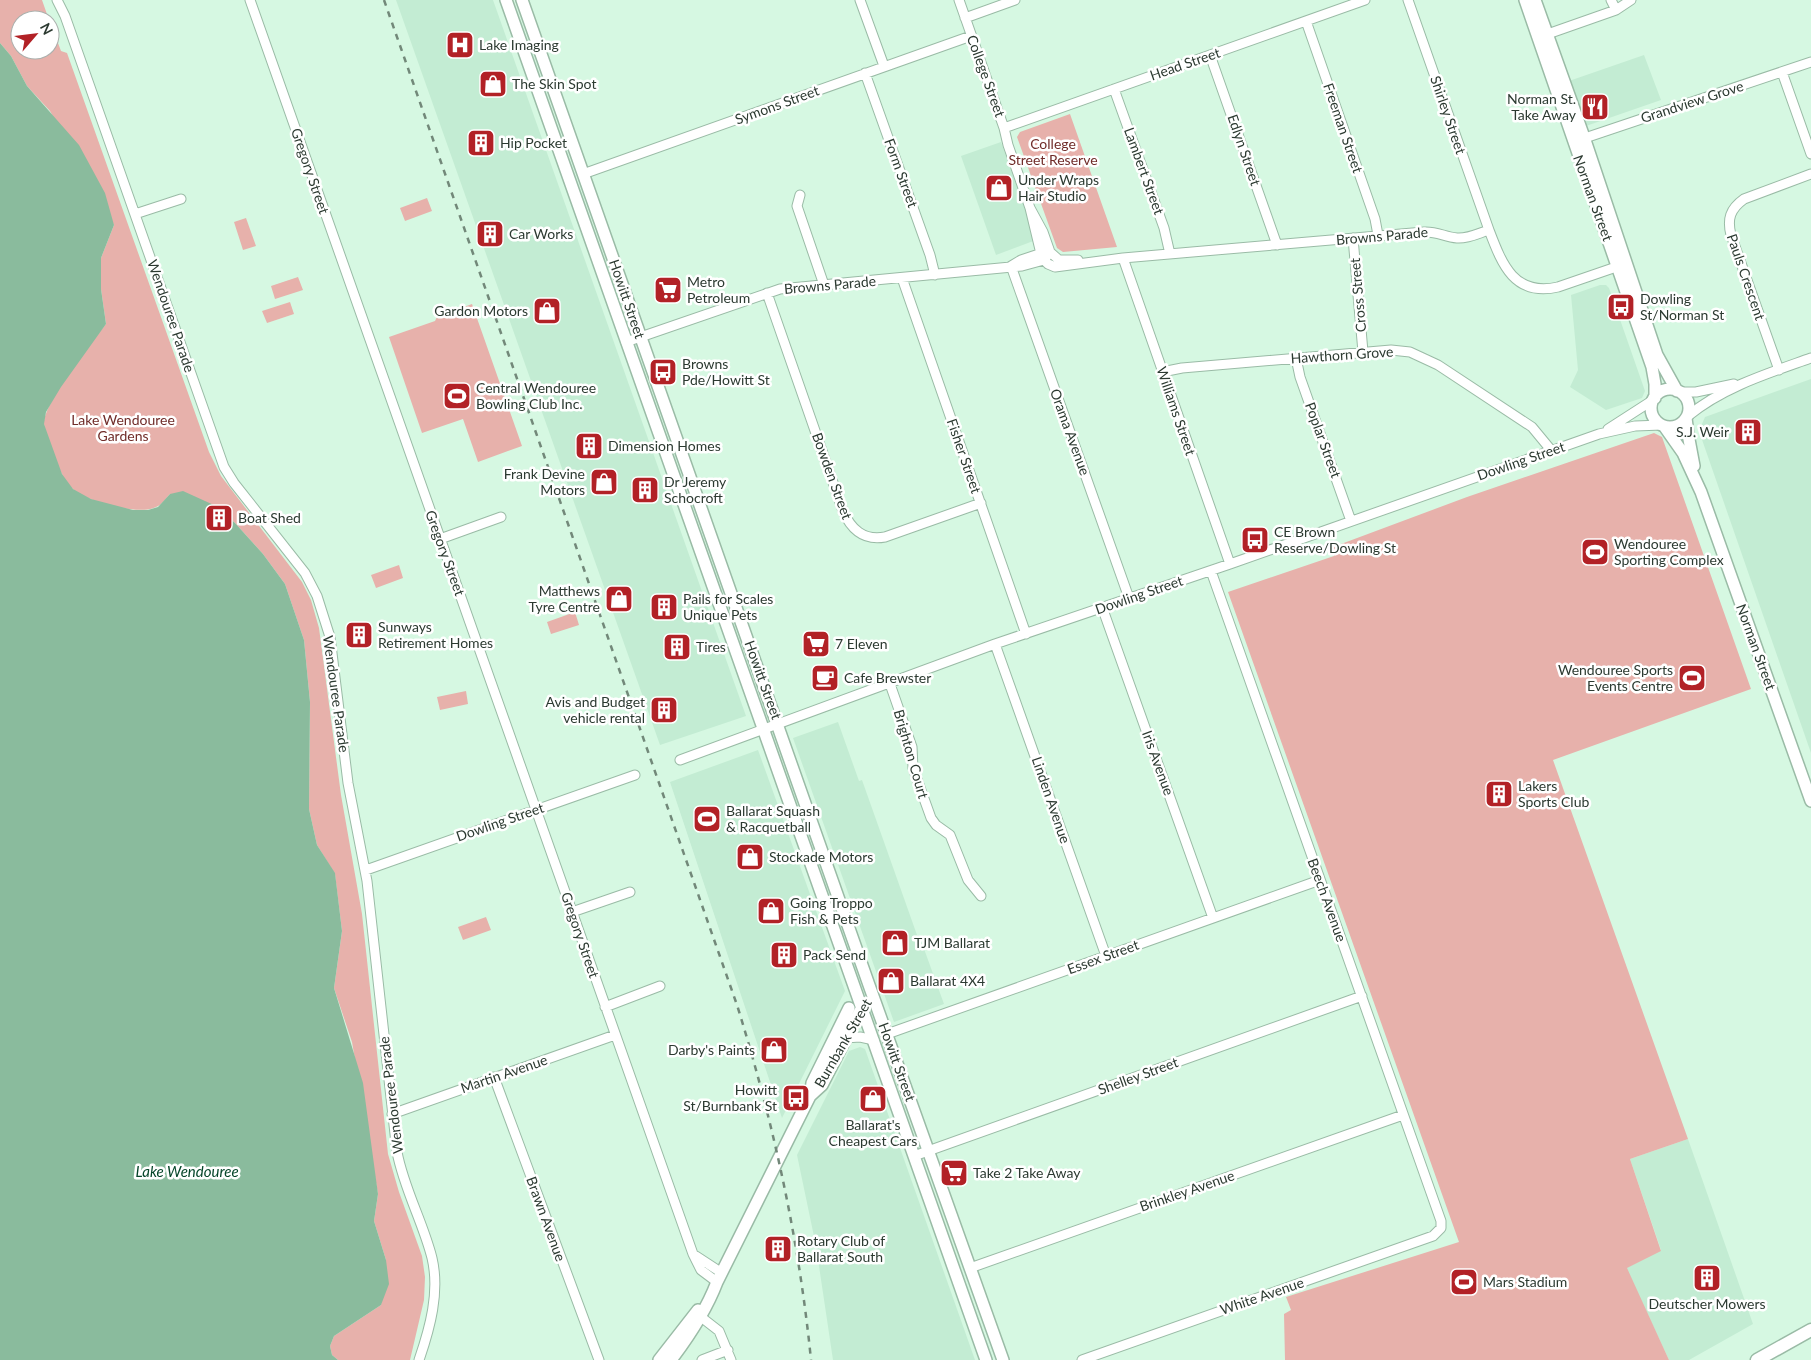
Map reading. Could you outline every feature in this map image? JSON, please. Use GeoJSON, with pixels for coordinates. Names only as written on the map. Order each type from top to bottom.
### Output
{"type":"FeatureCollection","features":[{"type":"Feature","properties":{"kind":"highway"},"geometry":{"type":"LineString","coordinates":[[1757,1360],[1811,1330]]}},
{"type":"Feature","properties":{"kind":"main road","name":"Howitt Street"},"geometry":{"type":"LineString","coordinates":[[506,0],[762,730],[874,1040],[986,1360]]}},
{"type":"Feature","properties":{"kind":"main road","name":"Howitt Street"},"geometry":{"type":"LineString","coordinates":[[522,0],[1003,1360]]}},
{"type":"Feature","properties":{"kind":"main road","name":"Norman Street"},"geometry":{"type":"LineString","coordinates":[[1525,0],[1542,36],[1622,265],[1657,355],[1689,405],[1687,417],[1690,448],[1701,492],[1811,802]]}},
{"type":"Feature","properties":{"kind":"main road","name":"Norman Street"},"geometry":{"type":"LineString","coordinates":[[1535,0],[1542,36]]}},
{"type":"Feature","properties":{"kind":"main road","name":"Norman Street"},"geometry":{"type":"LineString","coordinates":[[1622,265],[1652,367],[1655,384],[1652,412],[1682,453],[1701,492]]}},
{"type":"Feature","properties":{"kind":"main road"},"geometry":{"type":"LineString","coordinates":[[1654,399],[1666,390],[1679,392]]}},
{"type":"Feature","properties":{"kind":"main road"},"geometry":{"type":"LineString","coordinates":[[1663,425],[1676,426],[1687,417]]}},
{"type":"Feature","properties":{"kind":"main road"},"geometry":{"type":"LineString","coordinates":[[824,901],[838,896]]}},
{"type":"Feature","properties":{"kind":"main road","name":"Burnbank Street"},"geometry":{"type":"LineString","coordinates":[[810,1096],[822,1085],[862,1007],[873,996]]}},
{"type":"Feature","properties":{"kind":"main road","name":"Burnbank Street"},"geometry":{"type":"LineString","coordinates":[[671,1360],[701,1317],[810,1096],[812,1083],[849,1008]]}},
{"type":"Feature","properties":{"kind":"main road","name":"Burnbank Street"},"geometry":{"type":"LineString","coordinates":[[659,1360],[720,1278]]}},
{"type":"Feature","properties":{"kind":"street","name":"Wendouree Parade"},"geometry":{"type":"LineString","coordinates":[[57,0],[65,16]]}},
{"type":"Feature","properties":{"kind":"street","name":"Wendouree Parade"},"geometry":{"type":"LineString","coordinates":[[61,0],[224,467],[234,483],[302,568],[311,583],[322,611],[332,651],[348,783],[366,870],[392,1114],[400,1166],[434,1268],[435,1290],[433,1308],[419,1360]]}},
{"type":"Feature","properties":{"kind":"street","name":"Gregory Street"},"geometry":{"type":"LineString","coordinates":[[250,0],[690,1247],[701,1270],[720,1278]]}},
{"type":"Feature","properties":{"kind":"street"},"geometry":{"type":"LineString","coordinates":[[860,0],[884,66]]}},
{"type":"Feature","properties":{"kind":"street","name":"College Street"},"geometry":{"type":"LineString","coordinates":[[959,0],[1030,208],[1042,232],[1045,255]]}},
{"type":"Feature","properties":{"kind":"street"},"geometry":{"type":"LineString","coordinates":[[965,18],[1015,0]]}},
{"type":"Feature","properties":{"kind":"street","name":"Head Street"},"geometry":{"type":"LineString","coordinates":[[1004,128],[1365,0]]}},
{"type":"Feature","properties":{"kind":"street","name":"Shirley Street"},"geometry":{"type":"LineString","coordinates":[[1408,0],[1489,230]]}},
{"type":"Feature","properties":{"kind":"street"},"geometry":{"type":"LineString","coordinates":[[1611,0],[1616,10]]}},
{"type":"Feature","properties":{"kind":"street"},"geometry":{"type":"LineString","coordinates":[[1542,36],[1616,10],[1631,0]]}},
{"type":"Feature","properties":{"kind":"street","name":"Freeman Street"},"geometry":{"type":"LineString","coordinates":[[1306,21],[1375,219],[1378,236]]}},
{"type":"Feature","properties":{"kind":"street","name":"Symons Street"},"geometry":{"type":"LineString","coordinates":[[583,174],[971,36]]}},
{"type":"Feature","properties":{"kind":"street","name":"Edlyn Street"},"geometry":{"type":"LineString","coordinates":[[1210,55],[1277,244]]}},
{"type":"Feature","properties":{"kind":"street","name":"Grandview Grove"},"geometry":{"type":"LineString","coordinates":[[1579,140],[1811,62]]}},
{"type":"Feature","properties":{"kind":"street"},"geometry":{"type":"LineString","coordinates":[[1782,72],[1811,154]]}},
{"type":"Feature","properties":{"kind":"street","name":"Form Street"},"geometry":{"type":"LineString","coordinates":[[866,73],[935,274]]}},
{"type":"Feature","properties":{"kind":"street","name":"Lambert Street"},"geometry":{"type":"LineString","coordinates":[[1114,89],[1164,228],[1170,254]]}},
{"type":"Feature","properties":{"kind":"street","name":"Pauls Crescent"},"geometry":{"type":"LineString","coordinates":[[1779,370],[1731,235],[1729,219],[1736,204],[1744,199],[1811,174]]}},
{"type":"Feature","properties":{"kind":"street"},"geometry":{"type":"LineString","coordinates":[[800,194],[797,206],[824,285]]}},
{"type":"Feature","properties":{"kind":"street"},"geometry":{"type":"LineString","coordinates":[[135,214],[181,199]]}},
{"type":"Feature","properties":{"kind":"street"},"geometry":{"type":"LineString","coordinates":[[1489,230],[1504,267],[1517,280],[1533,287],[1545,289],[1558,287],[1622,265]]}},
{"type":"Feature","properties":{"kind":"street","name":"Browns Parade"},"geometry":{"type":"LineString","coordinates":[[626,342],[784,288],[1011,266],[1022,260],[1045,255],[1050,265],[1058,267],[1100,260],[1429,232],[1458,238],[1489,230]]}},
{"type":"Feature","properties":{"kind":"street","name":"Cross Street"},"geometry":{"type":"LineString","coordinates":[[1354,238],[1364,352]]}},
{"type":"Feature","properties":{"kind":"street","name":"Williams Street"},"geometry":{"type":"LineString","coordinates":[[1123,258],[1230,564]]}},
{"type":"Feature","properties":{"kind":"street","name":"Orama Avenue"},"geometry":{"type":"LineString","coordinates":[[1011,266],[1129,598]]}},
{"type":"Feature","properties":{"kind":"street","name":"Fisher Street"},"geometry":{"type":"LineString","coordinates":[[902,278],[1026,634]]}},
{"type":"Feature","properties":{"kind":"street","name":"Bowden Street"},"geometry":{"type":"LineString","coordinates":[[767,293],[843,511],[858,533],[871,538],[885,537],[981,503]]}},
{"type":"Feature","properties":{"kind":"street","name":"Hawthorn Grove"},"geometry":{"type":"LineString","coordinates":[[1162,372],[1182,368],[1364,352],[1404,351],[1429,360],[1532,427],[1541,435],[1551,450]]}},
{"type":"Feature","properties":{"kind":"street","name":"Poplar Street"},"geometry":{"type":"LineString","coordinates":[[1296,358],[1300,377],[1351,520]]}},
{"type":"Feature","properties":{"kind":"street"},"geometry":{"type":"LineString","coordinates":[[1687,417],[1710,401],[1749,381],[1811,358]]}},
{"type":"Feature","properties":{"kind":"street"},"geometry":{"type":"LineString","coordinates":[[1679,392],[1717,388],[1749,381]]}},
{"type":"Feature","properties":{"kind":"street","name":"Dowling Street"},"geometry":{"type":"LineString","coordinates":[[1599,434],[1654,399]]}},
{"type":"Feature","properties":{"kind":"street","name":"Dowling Street"},"geometry":{"type":"LineString","coordinates":[[680,760],[995,644],[1211,571],[1551,450],[1599,434],[1635,426],[1663,425]]}},
{"type":"Feature","properties":{"kind":"street"},"geometry":{"type":"LineString","coordinates":[[440,539],[501,517]]}},
{"type":"Feature","properties":{"kind":"street","name":"Beech Avenue"},"geometry":{"type":"LineString","coordinates":[[1211,571],[1441,1220],[1440,1230]]}},
{"type":"Feature","properties":{"kind":"street","name":"Iris Avenue"},"geometry":{"type":"LineString","coordinates":[[1102,607],[1213,918]]}},
{"type":"Feature","properties":{"kind":"street","name":"Linden Avenue"},"geometry":{"type":"LineString","coordinates":[[995,644],[1106,956]]}},
{"type":"Feature","properties":{"kind":"street","name":"Brighton Court"},"geometry":{"type":"LineString","coordinates":[[890,684],[912,747],[912,765],[930,818],[950,835],[968,880],[981,896]]}},
{"type":"Feature","properties":{"kind":"street","name":"Dowling Street"},"geometry":{"type":"LineString","coordinates":[[366,870],[635,775]]}},
{"type":"Feature","properties":{"kind":"street","name":"Essex Street"},"geometry":{"type":"LineString","coordinates":[[887,1034],[1320,880]]}},
{"type":"Feature","properties":{"kind":"street"},"geometry":{"type":"LineString","coordinates":[[572,912],[630,892]]}},
{"type":"Feature","properties":{"kind":"street"},"geometry":{"type":"LineString","coordinates":[[605,1007],[660,986]]}},
{"type":"Feature","properties":{"kind":"street","name":"Burnbank Street"},"geometry":{"type":"LineString","coordinates":[[849,1008],[856,993],[873,996]]}},
{"type":"Feature","properties":{"kind":"street","name":"Shelley Street"},"geometry":{"type":"LineString","coordinates":[[914,1156],[1362,996]]}},
{"type":"Feature","properties":{"kind":"street","name":"Martin Avenue"},"geometry":{"type":"LineString","coordinates":[[392,1114],[615,1035]]}},
{"type":"Feature","properties":{"kind":"street"},"geometry":{"type":"LineString","coordinates":[[845,1038],[860,1036],[874,1040]]}},
{"type":"Feature","properties":{"kind":"street","name":"Brawn Avenue"},"geometry":{"type":"LineString","coordinates":[[494,1077],[598,1360]]}},
{"type":"Feature","properties":{"kind":"street","name":"Brinkley Avenue"},"geometry":{"type":"LineString","coordinates":[[970,1268],[1404,1115]]}},
{"type":"Feature","properties":{"kind":"street","name":"White Avenue"},"geometry":{"type":"LineString","coordinates":[[1082,1360],[1433,1236],[1440,1230]]}},
{"type":"Feature","properties":{"kind":"street"},"geometry":{"type":"LineString","coordinates":[[701,1317],[717,1328],[731,1360]]}},
{"type":"Feature","properties":{"kind":"street"},"geometry":{"type":"LineString","coordinates":[[702,1360],[728,1350]]}},
{"type":"Feature","properties":{"kind":"shaded area"},"geometry":{"type":"Polygon","coordinates":[[[396,0],[493,0],[746,716],[660,745],[396,0]]]}},
{"type":"Feature","properties":{"kind":"shaded area"},"geometry":{"type":"Polygon","coordinates":[[[1644,55],[1661,100],[1586,126],[1569,81],[1644,55]]]}},
{"type":"Feature","properties":{"kind":"shaded area"},"geometry":{"type":"Polygon","coordinates":[[[1001,142],[1036,240],[996,255],[961,156],[1001,142]]]}},
{"type":"Feature","properties":{"kind":"shaded area"},"geometry":{"type":"Polygon","coordinates":[[[1600,285],[1606,285],[1609,288],[1645,391],[1642,398],[1606,410],[1570,387],[1578,370],[1571,295],[1600,285]]]}},
{"type":"Feature","properties":{"kind":"shaded area"},"geometry":{"type":"Polygon","coordinates":[[[1811,379],[1811,753],[1699,431],[1705,417],[1811,379]]]}},
{"type":"Feature","properties":{"kind":"shaded area"},"geometry":{"type":"Polygon","coordinates":[[[838,722],[859,781],[862,780],[917,935],[919,935],[944,1004],[894,1022],[793,738],[838,722]]]}},
{"type":"Feature","properties":{"kind":"shaded area"},"geometry":{"type":"Polygon","coordinates":[[[758,750],[845,991],[782,1118],[670,782],[758,750]]]}},
{"type":"Feature","properties":{"kind":"shaded area"},"geometry":{"type":"Polygon","coordinates":[[[860,1047],[865,1049],[975,1360],[833,1360],[816,1246],[797,1155],[849,1051],[860,1047]]]}},
{"type":"Feature","properties":{"kind":"shaded area"},"geometry":{"type":"Polygon","coordinates":[[[1688,1139],[1753,1324],[1689,1360],[1669,1360],[1626,1268],[1661,1250],[1630,1159],[1688,1139]]]}},
{"type":"Feature","properties":{"kind":"green space","name":"Lake Wendouree Gardens"},"geometry":{"type":"Polygon","coordinates":[[[0,0],[42,0],[46,10],[10,10],[10,55],[0,43],[0,0]]]}},
{"type":"Feature","properties":{"kind":"green space","name":"Lake Wendouree Gardens"},"geometry":{"type":"Polygon","coordinates":[[[60,48],[61,51],[67,53],[209,452],[221,476],[302,582],[311,600],[319,628],[341,795],[362,914],[388,1154],[399,1192],[422,1256],[425,1277],[424,1300],[410,1360],[338,1360],[332,1355],[330,1346],[334,1336],[381,1305],[386,1260],[374,1221],[378,1194],[352,1042],[334,988],[342,931],[335,874],[317,845],[309,809],[310,702],[304,640],[285,584],[263,554],[235,523],[216,506],[170,494],[160,505],[148,509],[126,509],[113,506],[89,499],[80,494],[68,484],[60,470],[51,449],[44,424],[51,402],[59,388],[106,324],[101,289],[101,258],[114,225],[50,111],[27,86],[13,60],[60,60],[60,48]]]}},
{"type":"Feature","properties":{"kind":"green space","name":"College Street Reserve"},"geometry":{"type":"Polygon","coordinates":[[[1070,114],[1117,247],[1063,252],[1057,248],[1017,137],[1020,132],[1070,114]]]}},
{"type":"Feature","properties":{"kind":"green space"},"geometry":{"type":"Polygon","coordinates":[[[427,198],[432,211],[405,221],[400,208],[427,198]]]}},
{"type":"Feature","properties":{"kind":"green space"},"geometry":{"type":"Polygon","coordinates":[[[246,218],[256,246],[243,250],[234,222],[246,218]]]}},
{"type":"Feature","properties":{"kind":"green space"},"geometry":{"type":"Polygon","coordinates":[[[298,277],[303,290],[275,299],[271,286],[298,277]]]}},
{"type":"Feature","properties":{"kind":"green space"},"geometry":{"type":"Polygon","coordinates":[[[290,302],[294,314],[267,323],[262,311],[290,302]]]}},
{"type":"Feature","properties":{"kind":"green space","name":"Central Wendouree Bowling Club Inc."},"geometry":{"type":"Polygon","coordinates":[[[472,304],[522,446],[478,462],[463,419],[422,433],[389,337],[435,321],[437,317],[472,304]]]}},
{"type":"Feature","properties":{"kind":"green space"},"geometry":{"type":"Polygon","coordinates":[[[1654,433],[1662,437],[1751,689],[1553,760],[1688,1139],[1630,1159],[1661,1251],[1627,1268],[1669,1360],[1285,1360],[1284,1314],[1291,1310],[1286,1297],[1459,1242],[1228,592],[1334,556],[1333,547],[1467,497],[1654,433]]]}},
{"type":"Feature","properties":{"kind":"green space"},"geometry":{"type":"Polygon","coordinates":[[[399,565],[403,578],[376,588],[371,575],[399,565]]]}},
{"type":"Feature","properties":{"kind":"green space"},"geometry":{"type":"Polygon","coordinates":[[[575,612],[579,625],[551,634],[547,622],[575,612]]]}},
{"type":"Feature","properties":{"kind":"green space"},"geometry":{"type":"Polygon","coordinates":[[[466,691],[468,704],[440,710],[437,697],[466,691]]]}},
{"type":"Feature","properties":{"kind":"green space"},"geometry":{"type":"Polygon","coordinates":[[[486,917],[491,930],[463,940],[458,927],[486,917]]]}},
{"type":"Feature","properties":{"kind":"water","name":"Lake Wendouree"},"geometry":{"type":"Polygon","coordinates":[[[0,43],[10,55],[10,60],[13,60],[27,86],[79,145],[105,193],[114,225],[101,258],[101,289],[106,324],[61,387],[46,412],[44,424],[62,474],[73,489],[91,499],[133,510],[148,510],[158,507],[170,494],[183,491],[216,506],[235,523],[263,554],[285,584],[304,640],[310,702],[309,809],[317,845],[335,873],[342,931],[334,988],[363,1083],[378,1194],[374,1221],[386,1260],[389,1284],[381,1305],[334,1336],[330,1346],[332,1355],[338,1360],[0,1360],[0,43]]]}},
{"type":"Feature","properties":{"kind":"railway"},"geometry":{"type":"LineString","coordinates":[[384,0],[737,1005],[762,1092],[783,1181],[792,1225],[811,1360]]}},
{"type":"Feature","properties":{"kind":"place","name":"Lake Imaging"},"geometry":{"type":"Point","coordinates":[460,45]}},
{"type":"Feature","properties":{"kind":"place","name":"The Skin Spot"},"geometry":{"type":"Point","coordinates":[493,84]}},
{"type":"Feature","properties":{"kind":"place","name":"Norman St. Take Away"},"geometry":{"type":"Point","coordinates":[1595,107]}},
{"type":"Feature","properties":{"kind":"place","name":"Hip Pocket"},"geometry":{"type":"Point","coordinates":[481,143]}},
{"type":"Feature","properties":{"kind":"place","name":"Under Wraps Hair Studio"},"geometry":{"type":"Point","coordinates":[999,188]}},
{"type":"Feature","properties":{"kind":"place","name":"Car Works"},"geometry":{"type":"Point","coordinates":[490,234]}},
{"type":"Feature","properties":{"kind":"place","name":"Metro Petroleum"},"geometry":{"type":"Point","coordinates":[668,290]}},
{"type":"Feature","properties":{"kind":"place","name":"Dowling St/Norman St"},"geometry":{"type":"Point","coordinates":[1621,307]}},
{"type":"Feature","properties":{"kind":"place","name":"Gardon Motors"},"geometry":{"type":"Point","coordinates":[547,311]}},
{"type":"Feature","properties":{"kind":"place","name":"Browns Pde/Howitt St"},"geometry":{"type":"Point","coordinates":[663,372]}},
{"type":"Feature","properties":{"kind":"place","name":"Central Wendouree Bowling Club Inc."},"geometry":{"type":"Point","coordinates":[457,396]}},
{"type":"Feature","properties":{"kind":"place","name":"S.J. Weir"},"geometry":{"type":"Point","coordinates":[1748,432]}},
{"type":"Feature","properties":{"kind":"place","name":"Dimension Homes"},"geometry":{"type":"Point","coordinates":[589,446]}},
{"type":"Feature","properties":{"kind":"place","name":"Frank Devine Motors"},"geometry":{"type":"Point","coordinates":[604,482]}},
{"type":"Feature","properties":{"kind":"place","name":"Dr Jeremy Schocroft"},"geometry":{"type":"Point","coordinates":[645,490]}},
{"type":"Feature","properties":{"kind":"place","name":"Boat Shed"},"geometry":{"type":"Point","coordinates":[219,518]}},
{"type":"Feature","properties":{"kind":"place","name":"CE Brown Reserve/Dowling St"},"geometry":{"type":"Point","coordinates":[1255,540]}},
{"type":"Feature","properties":{"kind":"place","name":"Wendouree Sporting Complex"},"geometry":{"type":"Point","coordinates":[1595,552]}},
{"type":"Feature","properties":{"kind":"place","name":"Matthews Tyre Centre"},"geometry":{"type":"Point","coordinates":[619,599]}},
{"type":"Feature","properties":{"kind":"place","name":"Pails for Scales Unique Pets"},"geometry":{"type":"Point","coordinates":[664,607]}},
{"type":"Feature","properties":{"kind":"place","name":"Sunways Retirement Homes"},"geometry":{"type":"Point","coordinates":[359,635]}},
{"type":"Feature","properties":{"kind":"place","name":"7 Eleven"},"geometry":{"type":"Point","coordinates":[816,644]}},
{"type":"Feature","properties":{"kind":"place","name":"Tires"},"geometry":{"type":"Point","coordinates":[677,647]}},
{"type":"Feature","properties":{"kind":"place","name":"Cafe Brewster"},"geometry":{"type":"Point","coordinates":[825,678]}},
{"type":"Feature","properties":{"kind":"place","name":"Wendouree Sports Events Centre"},"geometry":{"type":"Point","coordinates":[1692,678]}},
{"type":"Feature","properties":{"kind":"place","name":"Avis and Budget vehicle rental"},"geometry":{"type":"Point","coordinates":[664,710]}},
{"type":"Feature","properties":{"kind":"place","name":"Lakers Sports Club"},"geometry":{"type":"Point","coordinates":[1499,794]}},
{"type":"Feature","properties":{"kind":"place","name":"Ballarat Squash & Racquetball"},"geometry":{"type":"Point","coordinates":[707,819]}},
{"type":"Feature","properties":{"kind":"place","name":"Stockade Motors"},"geometry":{"type":"Point","coordinates":[750,857]}},
{"type":"Feature","properties":{"kind":"place","name":"Going Troppo Fish & Pets"},"geometry":{"type":"Point","coordinates":[771,911]}},
{"type":"Feature","properties":{"kind":"place","name":"TJM Ballarat"},"geometry":{"type":"Point","coordinates":[895,943]}},
{"type":"Feature","properties":{"kind":"place","name":"Pack Send"},"geometry":{"type":"Point","coordinates":[784,955]}},
{"type":"Feature","properties":{"kind":"place","name":"Ballarat 4X4"},"geometry":{"type":"Point","coordinates":[891,981]}},
{"type":"Feature","properties":{"kind":"place","name":"Darby's Paints"},"geometry":{"type":"Point","coordinates":[774,1050]}},
{"type":"Feature","properties":{"kind":"place","name":"Howitt St/Burnbank St"},"geometry":{"type":"Point","coordinates":[796,1098]}},
{"type":"Feature","properties":{"kind":"place","name":"Ballarat's Cheapest Cars"},"geometry":{"type":"Point","coordinates":[873,1099]}},
{"type":"Feature","properties":{"kind":"place","name":"Take 2 Take Away"},"geometry":{"type":"Point","coordinates":[954,1173]}},
{"type":"Feature","properties":{"kind":"place","name":"Rotary Club of Ballarat South"},"geometry":{"type":"Point","coordinates":[778,1249]}},
{"type":"Feature","properties":{"kind":"place","name":"Deutscher Mowers"},"geometry":{"type":"Point","coordinates":[1707,1278]}},
{"type":"Feature","properties":{"kind":"place","name":"Mars Stadium"},"geometry":{"type":"Point","coordinates":[1464,1282]}}]}
